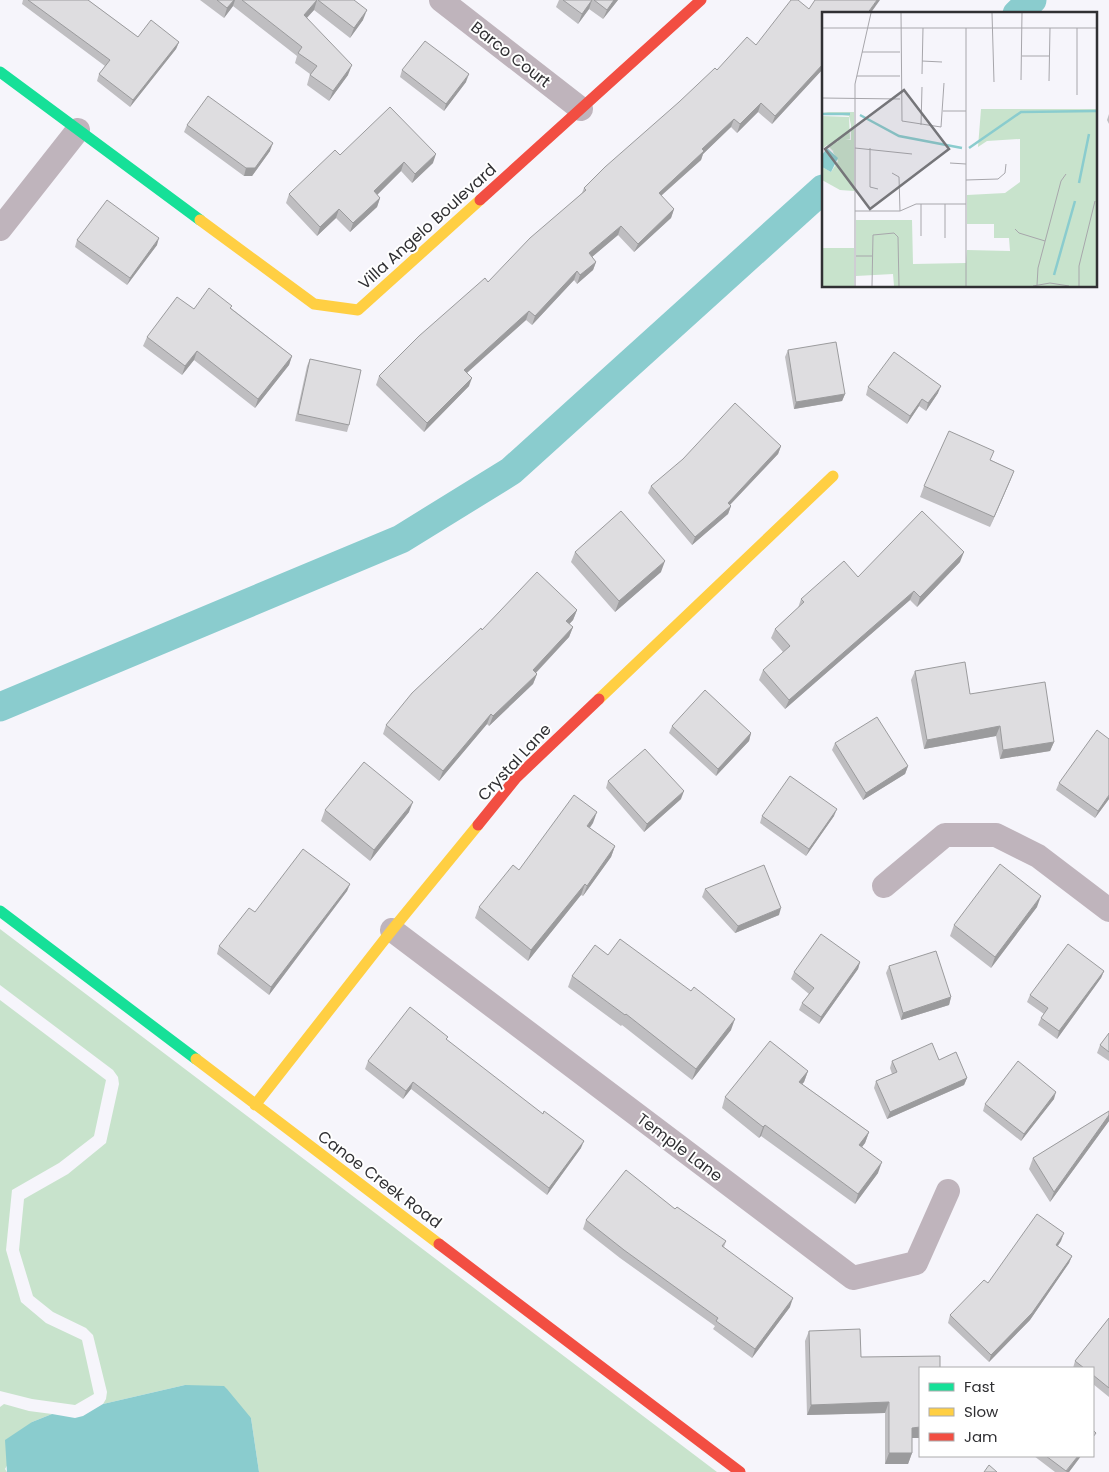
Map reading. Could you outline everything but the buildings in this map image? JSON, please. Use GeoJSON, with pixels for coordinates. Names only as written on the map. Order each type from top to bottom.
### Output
{"type":"FeatureCollection","features":[{"type":"Feature","properties":{"kind":"street","name":"Barco Court"},"geometry":{"type":"LineString","coordinates":[[441,0],[581,109]]}},
{"type":"Feature","properties":{"kind":"street","name":"Villa Angelo Boulevard"},"geometry":{"type":"LineString","coordinates":[[0,72],[314,304],[358,310],[701,0]]}},
{"type":"Feature","properties":{"kind":"street"},"geometry":{"type":"LineString","coordinates":[[0,229],[78,130]]}},
{"type":"Feature","properties":{"kind":"street","name":"Crystal Lane"},"geometry":{"type":"LineString","coordinates":[[255,1104],[392,930],[516,778],[833,476]]}},
{"type":"Feature","properties":{"kind":"street"},"geometry":{"type":"LineString","coordinates":[[884,886],[945,834],[996,835],[1038,856],[1109,910]]}},
{"type":"Feature","properties":{"kind":"street","name":"Canoe Creek Road"},"geometry":{"type":"LineString","coordinates":[[0,911],[740,1472]]}},
{"type":"Feature","properties":{"kind":"street","name":"Temple Lane"},"geometry":{"type":"LineString","coordinates":[[392,930],[853,1278],[916,1263],[948,1191]]}},
{"type":"Feature","properties":{"kind":"green space"},"geometry":{"type":"Polygon","coordinates":[[[0,929],[717,1472],[259,1472],[251,1418],[185,1385],[103,1404],[107,1392],[93,1335],[86,1328],[53,1312],[33,1296],[19,1250],[24,1199],[68,1174],[106,1143],[119,1084],[118,1077],[113,1070],[0,985],[0,929]]]}},
{"type":"Feature","properties":{"kind":"green space"},"geometry":{"type":"Polygon","coordinates":[[[0,1000],[106,1080],[94,1136],[59,1163],[12,1190],[6,1250],[21,1302],[46,1323],[82,1340],[94,1394],[75,1405],[32,1399],[0,1391],[0,1000]]]}},
{"type":"Feature","properties":{"kind":"green space"},"geometry":{"type":"Polygon","coordinates":[[[4,1404],[29,1411],[52,1414],[32,1422],[5,1469],[7,1472],[0,1472],[0,1407],[4,1404]]]}},
{"type":"Feature","properties":{"kind":"water"},"geometry":{"type":"Polygon","coordinates":[[[185,1385],[224,1386],[227,1389],[251,1418],[259,1472],[7,1472],[5,1440],[32,1422],[52,1414],[75,1418],[83,1416],[103,1404],[185,1385]]]}},
{"type":"Feature","properties":{"kind":"waterway"},"geometry":{"type":"LineString","coordinates":[[1019,12],[1032,0]]}},
{"type":"Feature","properties":{"kind":"waterway"},"geometry":{"type":"LineString","coordinates":[[0,707],[401,539],[511,471],[822,190]]}},
{"type":"Feature","properties":{"kind":"traffic: fast"},"geometry":{"type":"LineString","coordinates":[[0,72],[200,220]]}},
{"type":"Feature","properties":{"kind":"traffic: fast"},"geometry":{"type":"LineString","coordinates":[[0,911],[196,1059]]}},
{"type":"Feature","properties":{"kind":"traffic: slow"},"geometry":{"type":"LineString","coordinates":[[200,220],[314,304],[358,310],[480,200]]}},
{"type":"Feature","properties":{"kind":"traffic: slow"},"geometry":{"type":"LineString","coordinates":[[599,699],[833,476]]}},
{"type":"Feature","properties":{"kind":"traffic: slow"},"geometry":{"type":"LineString","coordinates":[[255,1105],[392,930],[478,825]]}},
{"type":"Feature","properties":{"kind":"traffic: slow"},"geometry":{"type":"LineString","coordinates":[[196,1059],[439,1244]]}},
{"type":"Feature","properties":{"kind":"traffic: jam"},"geometry":{"type":"LineString","coordinates":[[480,200],[701,0]]}},
{"type":"Feature","properties":{"kind":"traffic: jam"},"geometry":{"type":"LineString","coordinates":[[478,825],[516,778],[599,699]]}},
{"type":"Feature","properties":{"kind":"traffic: jam"},"geometry":{"type":"LineString","coordinates":[[439,1244],[740,1472]]}}]}
